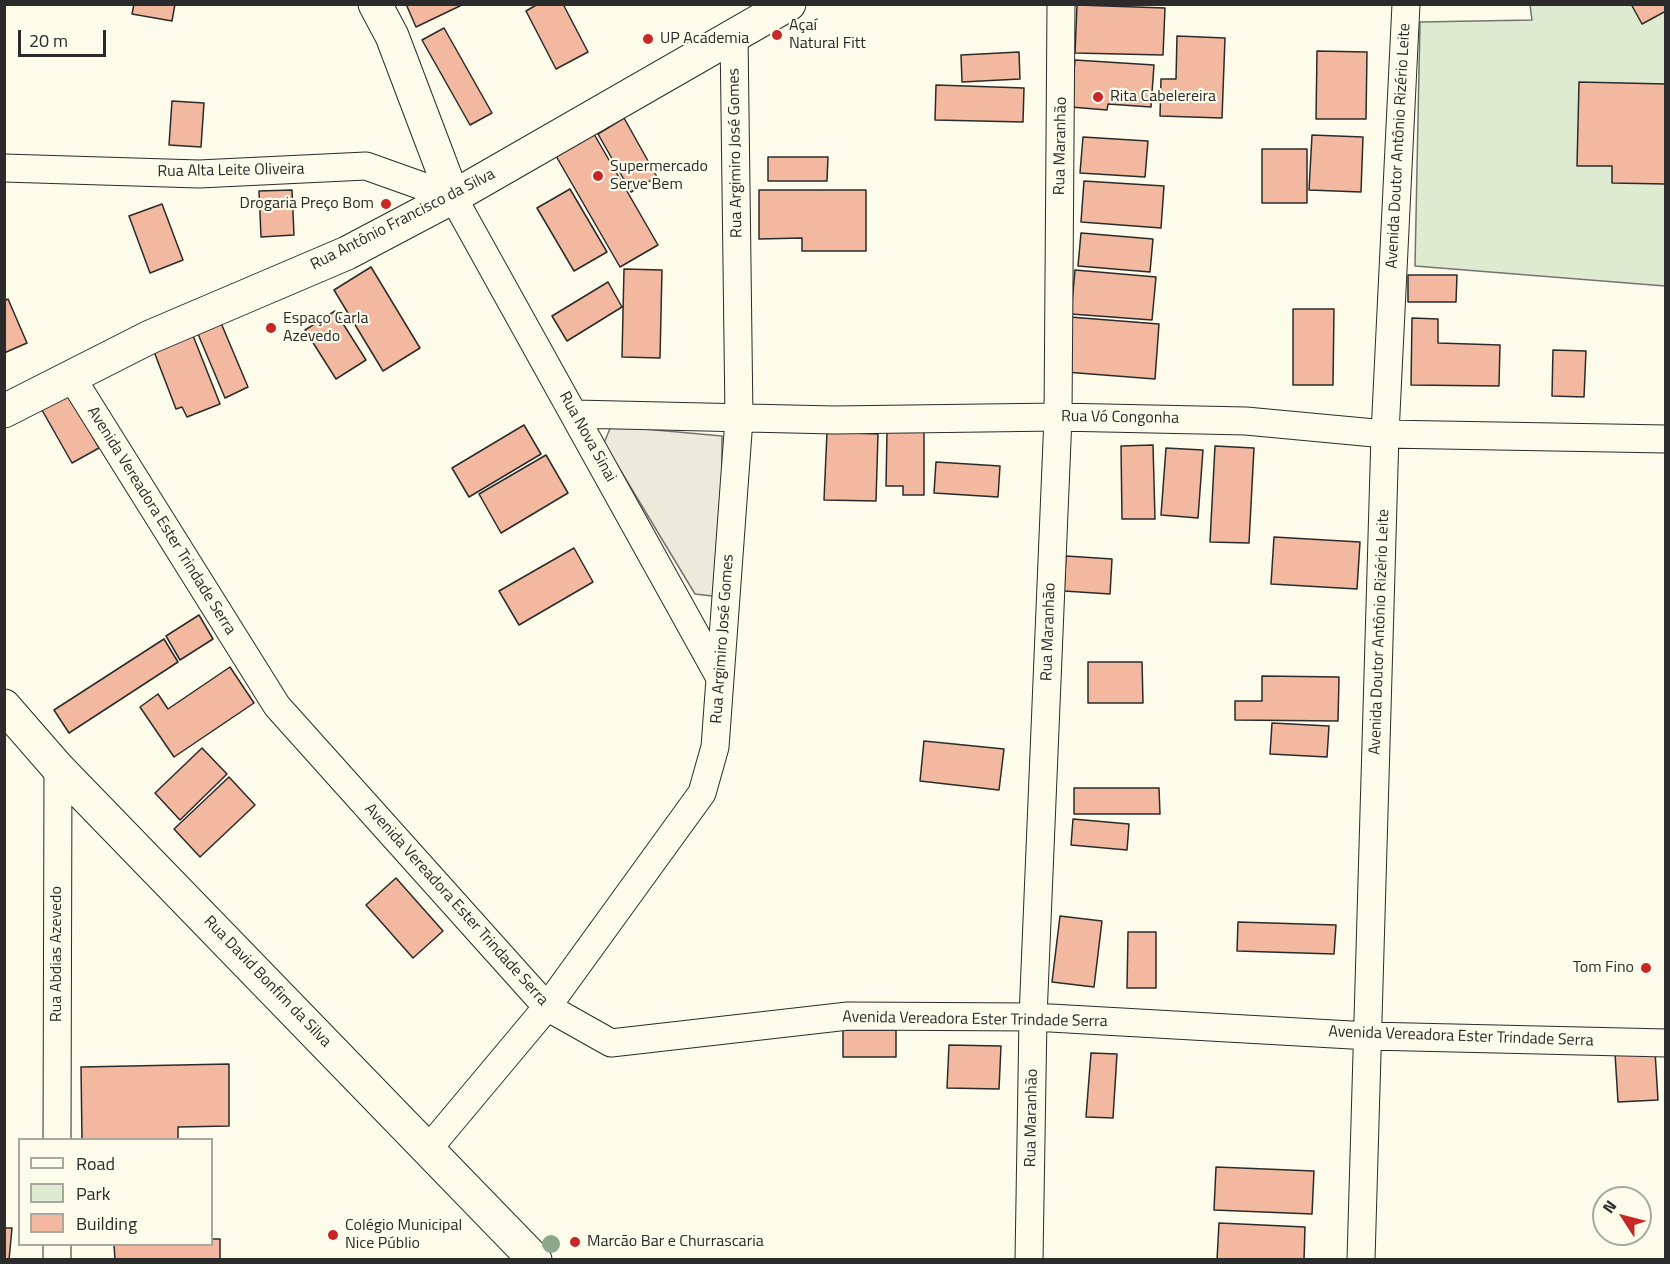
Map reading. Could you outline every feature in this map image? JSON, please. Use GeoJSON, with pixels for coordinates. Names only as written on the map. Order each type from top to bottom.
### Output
{"type":"FeatureCollection","features":[{"type":"Feature","properties":{"kind":"street"},"geometry":{"type":"LineString","coordinates":[[375,4],[392,36],[453,197]]}},
{"type":"Feature","properties":{"kind":"street","name":"Rua Antônio Francisco da Silva"},"geometry":{"type":"LineString","coordinates":[[4,411],[150,337],[347,253],[453,197],[789,4]]}},
{"type":"Feature","properties":{"kind":"street","name":"Rua Maranhão"},"geometry":{"type":"LineString","coordinates":[[1029,1260],[1033,1017],[1058,417],[1061,4]]}},
{"type":"Feature","properties":{"kind":"street","name":"Avenida Doutor Antônio Rizério Leite"},"geometry":{"type":"LineString","coordinates":[[1361,1260],[1385,434],[1406,4]]}},
{"type":"Feature","properties":{"kind":"street","name":"Rua Argimiro José Gomes"},"geometry":{"type":"LineString","coordinates":[[429,1148],[547,1007],[702,793],[715,747],[739,419],[734,34]]}},
{"type":"Feature","properties":{"kind":"street","name":"Rua Alta Leite Oliveira"},"geometry":{"type":"LineString","coordinates":[[4,168],[199,174],[366,166],[453,197]]}},
{"type":"Feature","properties":{"kind":"street","name":"Rua Nova Sinai"},"geometry":{"type":"LineString","coordinates":[[453,197],[720,678]]}},
{"type":"Feature","properties":{"kind":"street","name":"Avenida Vereadora Ester Trindade Serra"},"geometry":{"type":"LineString","coordinates":[[72,378],[277,705],[547,1007],[611,1043],[848,1016],[1033,1017],[1369,1036],[1665,1043]]}},
{"type":"Feature","properties":{"kind":"street","name":"Rua Vó Congonha"},"geometry":{"type":"LineString","coordinates":[[575,414],[739,419],[1058,417],[1246,421],[1385,434],[1665,439]]}},
{"type":"Feature","properties":{"kind":"street","name":"Rua David Bonfim da Silva"},"geometry":{"type":"LineString","coordinates":[[4,706],[58,768],[429,1148],[533,1259]]}},
{"type":"Feature","properties":{"kind":"street","name":"Rua Abdias Azevedo"},"geometry":{"type":"LineString","coordinates":[[57,1138],[58,768]]}},
{"type":"Feature","properties":{"kind":"green space"},"geometry":{"type":"Polygon","coordinates":[[[1530,5],[1665,5],[1665,286],[1415,266],[1420,22],[1532,20],[1530,5]]]}},
{"type":"Feature","properties":{"kind":"shaded area"},"geometry":{"type":"Polygon","coordinates":[[[611,426],[722,436],[721,589],[712,596],[695,594],[604,443],[611,426]]]}},
{"type":"Feature","properties":{"kind":"building"},"geometry":{"type":"Polygon","coordinates":[[[134,4],[175,4],[172,21],[132,14],[134,4]]]}},
{"type":"Feature","properties":{"kind":"building"},"geometry":{"type":"Polygon","coordinates":[[[406,4],[464,4],[416,27],[406,4]]]}},
{"type":"Feature","properties":{"kind":"building"},"geometry":{"type":"Polygon","coordinates":[[[538,4],[563,4],[588,52],[556,69],[526,11],[538,4]]]}},
{"type":"Feature","properties":{"kind":"building"},"geometry":{"type":"Polygon","coordinates":[[[1631,4],[1666,4],[1666,11],[1642,24],[1631,4]]]}},
{"type":"Feature","properties":{"kind":"building"},"geometry":{"type":"Polygon","coordinates":[[[1077,5],[1165,8],[1163,55],[1075,53],[1077,5]]]}},
{"type":"Feature","properties":{"kind":"building"},"geometry":{"type":"Polygon","coordinates":[[[444,28],[492,113],[470,125],[422,40],[444,28]]]}},
{"type":"Feature","properties":{"kind":"building"},"geometry":{"type":"Polygon","coordinates":[[[1177,36],[1225,38],[1222,118],[1160,116],[1161,79],[1176,79],[1177,36]]]}},
{"type":"Feature","properties":{"kind":"building"},"geometry":{"type":"Polygon","coordinates":[[[1317,51],[1367,52],[1366,119],[1316,119],[1317,51]]]}},
{"type":"Feature","properties":{"kind":"building"},"geometry":{"type":"Polygon","coordinates":[[[1019,52],[1020,79],[962,82],[961,55],[1019,52]]]}},
{"type":"Feature","properties":{"kind":"building"},"geometry":{"type":"Polygon","coordinates":[[[1075,60],[1154,65],[1151,107],[1108,104],[1107,110],[1071,107],[1075,60]]]}},
{"type":"Feature","properties":{"kind":"building"},"geometry":{"type":"Polygon","coordinates":[[[1579,82],[1666,84],[1666,184],[1612,183],[1612,166],[1577,166],[1579,82]]]}},
{"type":"Feature","properties":{"kind":"building"},"geometry":{"type":"Polygon","coordinates":[[[936,85],[1024,88],[1023,122],[935,120],[936,85]]]}},
{"type":"Feature","properties":{"kind":"building"},"geometry":{"type":"Polygon","coordinates":[[[172,101],[204,103],[201,147],[169,145],[172,101]]]}},
{"type":"Feature","properties":{"kind":"building"},"geometry":{"type":"Polygon","coordinates":[[[624,118],[657,177],[631,192],[598,134],[624,118]]]}},
{"type":"Feature","properties":{"kind":"building"},"geometry":{"type":"Polygon","coordinates":[[[594,134],[658,245],[620,267],[556,156],[594,134]]]}},
{"type":"Feature","properties":{"kind":"building"},"geometry":{"type":"Polygon","coordinates":[[[1312,135],[1363,137],[1361,192],[1309,190],[1312,135]]]}},
{"type":"Feature","properties":{"kind":"building"},"geometry":{"type":"Polygon","coordinates":[[[1083,137],[1148,141],[1145,177],[1080,173],[1083,137]]]}},
{"type":"Feature","properties":{"kind":"building"},"geometry":{"type":"Polygon","coordinates":[[[1262,149],[1307,149],[1307,203],[1262,203],[1262,149]]]}},
{"type":"Feature","properties":{"kind":"building"},"geometry":{"type":"Polygon","coordinates":[[[768,157],[828,157],[827,181],[768,181],[768,157]]]}},
{"type":"Feature","properties":{"kind":"building"},"geometry":{"type":"Polygon","coordinates":[[[1084,181],[1164,186],[1161,228],[1081,222],[1084,181]]]}},
{"type":"Feature","properties":{"kind":"building"},"geometry":{"type":"Polygon","coordinates":[[[570,189],[607,252],[574,271],[537,208],[570,189]]]}},
{"type":"Feature","properties":{"kind":"building"},"geometry":{"type":"Polygon","coordinates":[[[292,190],[294,235],[261,237],[259,191],[292,190]]]}},
{"type":"Feature","properties":{"kind":"building"},"geometry":{"type":"Polygon","coordinates":[[[759,190],[866,190],[866,251],[802,251],[802,238],[759,239],[759,190]]]}},
{"type":"Feature","properties":{"kind":"building"},"geometry":{"type":"Polygon","coordinates":[[[162,204],[183,260],[150,273],[129,216],[162,204]]]}},
{"type":"Feature","properties":{"kind":"building"},"geometry":{"type":"Polygon","coordinates":[[[1081,233],[1153,239],[1150,272],[1078,266],[1081,233]]]}},
{"type":"Feature","properties":{"kind":"building"},"geometry":{"type":"Polygon","coordinates":[[[371,267],[420,348],[383,371],[334,290],[371,267]]]}},
{"type":"Feature","properties":{"kind":"building"},"geometry":{"type":"Polygon","coordinates":[[[624,269],[662,270],[660,358],[622,357],[624,269]]]}},
{"type":"Feature","properties":{"kind":"building"},"geometry":{"type":"Polygon","coordinates":[[[1075,270],[1156,277],[1152,320],[1071,314],[1075,270]]]}},
{"type":"Feature","properties":{"kind":"building"},"geometry":{"type":"Polygon","coordinates":[[[1408,275],[1457,275],[1456,302],[1408,302],[1408,275]]]}},
{"type":"Feature","properties":{"kind":"building"},"geometry":{"type":"Polygon","coordinates":[[[608,282],[622,307],[567,341],[552,316],[608,282]]]}},
{"type":"Feature","properties":{"kind":"building"},"geometry":{"type":"Polygon","coordinates":[[[8,299],[27,343],[4,353],[4,301],[8,299]]]}},
{"type":"Feature","properties":{"kind":"building"},"geometry":{"type":"Polygon","coordinates":[[[1293,309],[1334,309],[1333,385],[1293,385],[1293,309]]]}},
{"type":"Feature","properties":{"kind":"building"},"geometry":{"type":"Polygon","coordinates":[[[335,311],[366,360],[336,379],[305,330],[335,311]]]}},
{"type":"Feature","properties":{"kind":"building"},"geometry":{"type":"Polygon","coordinates":[[[1070,317],[1159,324],[1155,379],[1065,372],[1070,317]]]}},
{"type":"Feature","properties":{"kind":"building"},"geometry":{"type":"Polygon","coordinates":[[[1412,318],[1438,319],[1438,343],[1500,345],[1499,386],[1411,385],[1412,318]]]}},
{"type":"Feature","properties":{"kind":"building"},"geometry":{"type":"Polygon","coordinates":[[[221,323],[248,387],[225,398],[198,334],[221,323]]]}},
{"type":"Feature","properties":{"kind":"building"},"geometry":{"type":"Polygon","coordinates":[[[192,333],[220,404],[187,417],[182,407],[176,409],[153,349],[192,333]]]}},
{"type":"Feature","properties":{"kind":"building"},"geometry":{"type":"Polygon","coordinates":[[[1553,350],[1586,351],[1584,397],[1552,396],[1553,350]]]}},
{"type":"Feature","properties":{"kind":"building"},"geometry":{"type":"Polygon","coordinates":[[[65,388],[99,448],[72,463],[38,403],[65,388]]]}},
{"type":"Feature","properties":{"kind":"building"},"geometry":{"type":"Polygon","coordinates":[[[524,425],[541,454],[469,497],[452,468],[524,425]]]}},
{"type":"Feature","properties":{"kind":"building"},"geometry":{"type":"Polygon","coordinates":[[[887,431],[924,431],[924,495],[903,495],[903,486],[886,486],[887,431]]]}},
{"type":"Feature","properties":{"kind":"building"},"geometry":{"type":"Polygon","coordinates":[[[827,432],[878,434],[876,501],[824,500],[827,432]]]}},
{"type":"Feature","properties":{"kind":"building"},"geometry":{"type":"Polygon","coordinates":[[[1153,445],[1155,519],[1122,519],[1121,446],[1153,445]]]}},
{"type":"Feature","properties":{"kind":"building"},"geometry":{"type":"Polygon","coordinates":[[[1215,446],[1254,448],[1249,543],[1210,542],[1215,446]]]}},
{"type":"Feature","properties":{"kind":"building"},"geometry":{"type":"Polygon","coordinates":[[[1166,448],[1203,450],[1198,518],[1161,515],[1166,448]]]}},
{"type":"Feature","properties":{"kind":"building"},"geometry":{"type":"Polygon","coordinates":[[[546,455],[568,493],[501,533],[479,494],[546,455]]]}},
{"type":"Feature","properties":{"kind":"building"},"geometry":{"type":"Polygon","coordinates":[[[936,462],[1000,466],[998,497],[934,493],[936,462]]]}},
{"type":"Feature","properties":{"kind":"building"},"geometry":{"type":"Polygon","coordinates":[[[1274,537],[1360,542],[1357,589],[1271,584],[1274,537]]]}},
{"type":"Feature","properties":{"kind":"building"},"geometry":{"type":"Polygon","coordinates":[[[574,548],[593,582],[519,625],[499,591],[574,548]]]}},
{"type":"Feature","properties":{"kind":"building"},"geometry":{"type":"Polygon","coordinates":[[[1066,556],[1112,559],[1110,594],[1064,591],[1066,556]]]}},
{"type":"Feature","properties":{"kind":"building"},"geometry":{"type":"Polygon","coordinates":[[[199,615],[213,639],[180,660],[166,636],[199,615]]]}},
{"type":"Feature","properties":{"kind":"building"},"geometry":{"type":"Polygon","coordinates":[[[164,639],[178,662],[69,733],[54,710],[164,639]]]}},
{"type":"Feature","properties":{"kind":"building"},"geometry":{"type":"Polygon","coordinates":[[[1088,662],[1142,662],[1143,703],[1088,703],[1088,662]]]}},
{"type":"Feature","properties":{"kind":"building"},"geometry":{"type":"Polygon","coordinates":[[[230,667],[254,703],[174,757],[140,707],[158,694],[168,709],[230,667]]]}},
{"type":"Feature","properties":{"kind":"building"},"geometry":{"type":"Polygon","coordinates":[[[1262,676],[1339,677],[1338,721],[1235,720],[1235,701],[1262,701],[1262,676]]]}},
{"type":"Feature","properties":{"kind":"building"},"geometry":{"type":"Polygon","coordinates":[[[1272,723],[1329,726],[1327,757],[1270,754],[1272,723]]]}},
{"type":"Feature","properties":{"kind":"building"},"geometry":{"type":"Polygon","coordinates":[[[924,741],[1004,749],[999,790],[920,781],[924,741]]]}},
{"type":"Feature","properties":{"kind":"building"},"geometry":{"type":"Polygon","coordinates":[[[202,748],[227,774],[180,820],[155,793],[202,748]]]}},
{"type":"Feature","properties":{"kind":"building"},"geometry":{"type":"Polygon","coordinates":[[[229,777],[255,805],[200,857],[174,829],[229,777]]]}},
{"type":"Feature","properties":{"kind":"building"},"geometry":{"type":"Polygon","coordinates":[[[1074,788],[1159,788],[1160,814],[1074,814],[1074,788]]]}},
{"type":"Feature","properties":{"kind":"building"},"geometry":{"type":"Polygon","coordinates":[[[1073,819],[1129,824],[1127,850],[1071,845],[1073,819]]]}},
{"type":"Feature","properties":{"kind":"building"},"geometry":{"type":"Polygon","coordinates":[[[396,878],[443,931],[413,958],[366,905],[396,878]]]}},
{"type":"Feature","properties":{"kind":"building"},"geometry":{"type":"Polygon","coordinates":[[[1060,916],[1102,921],[1094,987],[1052,982],[1060,916]]]}},
{"type":"Feature","properties":{"kind":"building"},"geometry":{"type":"Polygon","coordinates":[[[1238,922],[1336,925],[1334,954],[1237,951],[1238,922]]]}},
{"type":"Feature","properties":{"kind":"building"},"geometry":{"type":"Polygon","coordinates":[[[1128,932],[1156,932],[1156,988],[1127,988],[1128,932]]]}},
{"type":"Feature","properties":{"kind":"building"},"geometry":{"type":"Polygon","coordinates":[[[843,1030],[896,1030],[896,1057],[843,1057],[843,1030]]]}},
{"type":"Feature","properties":{"kind":"building"},"geometry":{"type":"Polygon","coordinates":[[[949,1045],[1001,1046],[999,1089],[947,1088],[949,1045]]]}},
{"type":"Feature","properties":{"kind":"building"},"geometry":{"type":"Polygon","coordinates":[[[1655,1051],[1658,1100],[1618,1102],[1615,1053],[1655,1051]]]}},
{"type":"Feature","properties":{"kind":"building"},"geometry":{"type":"Polygon","coordinates":[[[1091,1053],[1117,1054],[1113,1118],[1086,1117],[1091,1053]]]}},
{"type":"Feature","properties":{"kind":"building"},"geometry":{"type":"Polygon","coordinates":[[[229,1064],[229,1126],[178,1127],[178,1138],[82,1138],[81,1067],[229,1064]]]}},
{"type":"Feature","properties":{"kind":"building"},"geometry":{"type":"Polygon","coordinates":[[[1216,1167],[1314,1171],[1312,1214],[1214,1210],[1216,1167]]]}},
{"type":"Feature","properties":{"kind":"building"},"geometry":{"type":"Polygon","coordinates":[[[1219,1223],[1305,1227],[1304,1260],[1217,1260],[1219,1223]]]}},
{"type":"Feature","properties":{"kind":"building"},"geometry":{"type":"Polygon","coordinates":[[[4,1228],[12,1228],[9,1260],[4,1260],[4,1228]]]}},
{"type":"Feature","properties":{"kind":"building"},"geometry":{"type":"Polygon","coordinates":[[[213,1239],[220,1239],[220,1260],[115,1260],[114,1246],[213,1246],[213,1239]]]}},
{"type":"Feature","properties":{"kind":"place","name":"Açaí Natural Fitt"},"geometry":{"type":"Point","coordinates":[777,35]}},
{"type":"Feature","properties":{"kind":"place","name":"UP Academia"},"geometry":{"type":"Point","coordinates":[648,39]}},
{"type":"Feature","properties":{"kind":"place","name":"Rita Cabelereira"},"geometry":{"type":"Point","coordinates":[1098,97]}},
{"type":"Feature","properties":{"kind":"place","name":"Supermercado Serve Bem"},"geometry":{"type":"Point","coordinates":[598,176]}},
{"type":"Feature","properties":{"kind":"place","name":"Drogaria Preço Bom"},"geometry":{"type":"Point","coordinates":[386,204]}},
{"type":"Feature","properties":{"kind":"place","name":"Espaço Carla Azevedo"},"geometry":{"type":"Point","coordinates":[271,328]}},
{"type":"Feature","properties":{"kind":"place","name":"Tom Fino"},"geometry":{"type":"Point","coordinates":[1646,968]}},
{"type":"Feature","properties":{"kind":"place","name":"Colégio Municipal Nice Públio"},"geometry":{"type":"Point","coordinates":[333,1235]}},
{"type":"Feature","properties":{"kind":"place","name":"Marcão Bar e Churrascaria"},"geometry":{"type":"Point","coordinates":[575,1242]}}]}
